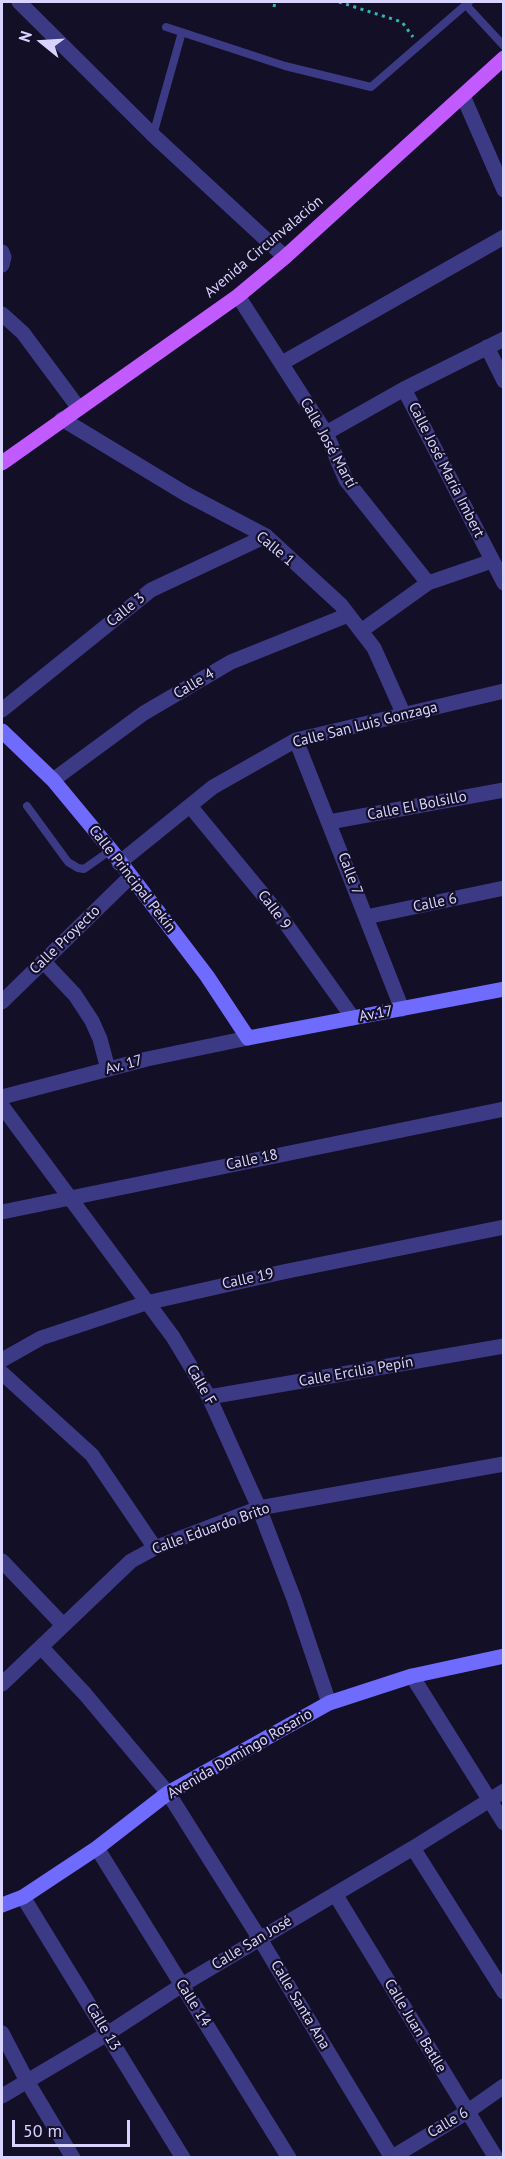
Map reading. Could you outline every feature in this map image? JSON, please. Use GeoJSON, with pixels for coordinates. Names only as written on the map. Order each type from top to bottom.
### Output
{"type":"FeatureCollection","features":[{"type":"Feature","properties":{"kind":"main road","name":"Avenida Circunvalación"},"geometry":{"type":"LineString","coordinates":[[2,463],[78,407],[238,296],[285,257],[504,58]]}},
{"type":"Feature","properties":{"kind":"main road","name":"Calle Principal Pekín"},"geometry":{"type":"LineString","coordinates":[[2,731],[53,780],[115,856],[207,976],[248,1038]]}},
{"type":"Feature","properties":{"kind":"main road","name":"Av.17"},"geometry":{"type":"LineString","coordinates":[[248,1038],[504,989]]}},
{"type":"Feature","properties":{"kind":"main road","name":"Avenida Domingo Rosario"},"geometry":{"type":"LineString","coordinates":[[2,1905],[23,1897],[97,1848],[168,1793],[329,1703],[412,1676],[504,1656]]}},
{"type":"Feature","properties":{"kind":"street"},"geometry":{"type":"LineString","coordinates":[[19,2],[153,135],[285,257]]}},
{"type":"Feature","properties":{"kind":"street"},"geometry":{"type":"LineString","coordinates":[[463,96],[504,190]]}},
{"type":"Feature","properties":{"kind":"street"},"geometry":{"type":"LineString","coordinates":[[282,363],[504,237]]}},
{"type":"Feature","properties":{"kind":"street"},"geometry":{"type":"LineString","coordinates":[[2,252],[4,257],[2,265]]}},
{"type":"Feature","properties":{"kind":"street","name":"Calle José Martí"},"geometry":{"type":"LineString","coordinates":[[238,296],[326,433],[346,480],[428,583]]}},
{"type":"Feature","properties":{"kind":"street"},"geometry":{"type":"LineString","coordinates":[[2,314],[23,333],[78,407]]}},
{"type":"Feature","properties":{"kind":"street"},"geometry":{"type":"LineString","coordinates":[[326,433],[404,389],[504,339]]}},
{"type":"Feature","properties":{"kind":"street"},"geometry":{"type":"LineString","coordinates":[[487,347],[504,381]]}},
{"type":"Feature","properties":{"kind":"street","name":"Calle José María Imbert"},"geometry":{"type":"LineString","coordinates":[[404,389],[504,583]]}},
{"type":"Feature","properties":{"kind":"street","name":"Calle 1"},"geometry":{"type":"LineString","coordinates":[[62,419],[186,494],[266,536],[341,605],[374,648],[404,715]]}},
{"type":"Feature","properties":{"kind":"street","name":"Calle 3"},"geometry":{"type":"LineString","coordinates":[[2,710],[151,590],[266,536]]}},
{"type":"Feature","properties":{"kind":"street"},"geometry":{"type":"LineString","coordinates":[[361,631],[428,583],[492,561]]}},
{"type":"Feature","properties":{"kind":"street","name":"Calle 4"},"geometry":{"type":"LineString","coordinates":[[53,780],[144,713],[231,662],[348,615]]}},
{"type":"Feature","properties":{"kind":"street","name":"Calle San Luis Gonzaga"},"geometry":{"type":"LineString","coordinates":[[115,856],[213,788],[296,740],[504,691]]}},
{"type":"Feature","properties":{"kind":"street","name":"Calle 7"},"geometry":{"type":"LineString","coordinates":[[296,740],[402,1009]]}},
{"type":"Feature","properties":{"kind":"street","name":"Calle El Bolsillo"},"geometry":{"type":"LineString","coordinates":[[329,822],[504,790]]}},
{"type":"Feature","properties":{"kind":"street","name":"Calle 9"},"geometry":{"type":"LineString","coordinates":[[190,806],[279,914],[353,1018]]}},
{"type":"Feature","properties":{"kind":"street","name":"Calle Proyecto"},"geometry":{"type":"LineString","coordinates":[[4,994],[43,961],[130,877]]}},
{"type":"Feature","properties":{"kind":"street","name":"Calle 6"},"geometry":{"type":"LineString","coordinates":[[366,917],[504,888]]}},
{"type":"Feature","properties":{"kind":"street"},"geometry":{"type":"LineString","coordinates":[[43,961],[75,995],[92,1021],[100,1039],[108,1069]]}},
{"type":"Feature","properties":{"kind":"street","name":"Av. 17"},"geometry":{"type":"LineString","coordinates":[[2,1097],[147,1059],[248,1038]]}},
{"type":"Feature","properties":{"kind":"street","name":"Calle F"},"geometry":{"type":"LineString","coordinates":[[2,1106],[172,1337],[209,1397],[259,1508],[294,1599],[329,1703]]}},
{"type":"Feature","properties":{"kind":"street","name":"Calle 18"},"geometry":{"type":"LineString","coordinates":[[2,1212],[504,1109]]}},
{"type":"Feature","properties":{"kind":"street","name":"Calle 19"},"geometry":{"type":"LineString","coordinates":[[2,1360],[41,1338],[146,1303],[283,1272],[504,1227]]}},
{"type":"Feature","properties":{"kind":"street","name":"Calle Ercilia Pepín"},"geometry":{"type":"LineString","coordinates":[[209,1397],[504,1346]]}},
{"type":"Feature","properties":{"kind":"street"},"geometry":{"type":"LineString","coordinates":[[2,1373],[92,1455],[155,1548]]}},
{"type":"Feature","properties":{"kind":"street","name":"Calle Eduardo Brito"},"geometry":{"type":"LineString","coordinates":[[2,1683],[131,1561],[155,1548],[259,1508],[504,1464]]}},
{"type":"Feature","properties":{"kind":"street"},"geometry":{"type":"LineString","coordinates":[[2,1561],[63,1625]]}},
{"type":"Feature","properties":{"kind":"street","name":"Calle Santa Ana"},"geometry":{"type":"LineString","coordinates":[[41,1647],[85,1694],[168,1793],[260,1939],[391,2157]]}},
{"type":"Feature","properties":{"kind":"street"},"geometry":{"type":"LineString","coordinates":[[412,1676],[504,1823]]}},
{"type":"Feature","properties":{"kind":"street","name":"Calle San José"},"geometry":{"type":"LineString","coordinates":[[2,2096],[504,1791]]}},
{"type":"Feature","properties":{"kind":"street","name":"Calle 14"},"geometry":{"type":"LineString","coordinates":[[97,1848],[289,2157]]}},
{"type":"Feature","properties":{"kind":"street"},"geometry":{"type":"LineString","coordinates":[[413,1848],[504,1992]]}},
{"type":"Feature","properties":{"kind":"street","name":"Calle Juan Batlle"},"geometry":{"type":"LineString","coordinates":[[335,1894],[496,2157]]}},
{"type":"Feature","properties":{"kind":"street","name":"Calle 13"},"geometry":{"type":"LineString","coordinates":[[23,1897],[183,2157]]}},
{"type":"Feature","properties":{"kind":"street"},"geometry":{"type":"LineString","coordinates":[[2,2033],[27,2081],[73,2157]]}},
{"type":"Feature","properties":{"kind":"street","name":"Calle 6"},"geometry":{"type":"LineString","coordinates":[[391,2157],[467,2112],[504,2086]]}},
{"type":"Feature","properties":{"kind":"lane"},"geometry":{"type":"LineString","coordinates":[[166,27],[285,66],[371,87],[467,3],[504,46]]}},
{"type":"Feature","properties":{"kind":"lane"},"geometry":{"type":"LineString","coordinates":[[153,135],[182,32]]}},
{"type":"Feature","properties":{"kind":"lane"},"geometry":{"type":"LineString","coordinates":[[27,807],[68,861],[78,868],[84,869],[115,856]]}},
{"type":"Feature","properties":{"kind":"path"},"geometry":{"type":"LineString","coordinates":[[274,7],[275,2]]}},
{"type":"Feature","properties":{"kind":"path"},"geometry":{"type":"LineString","coordinates":[[339,2],[402,22],[419,45]]}}]}
